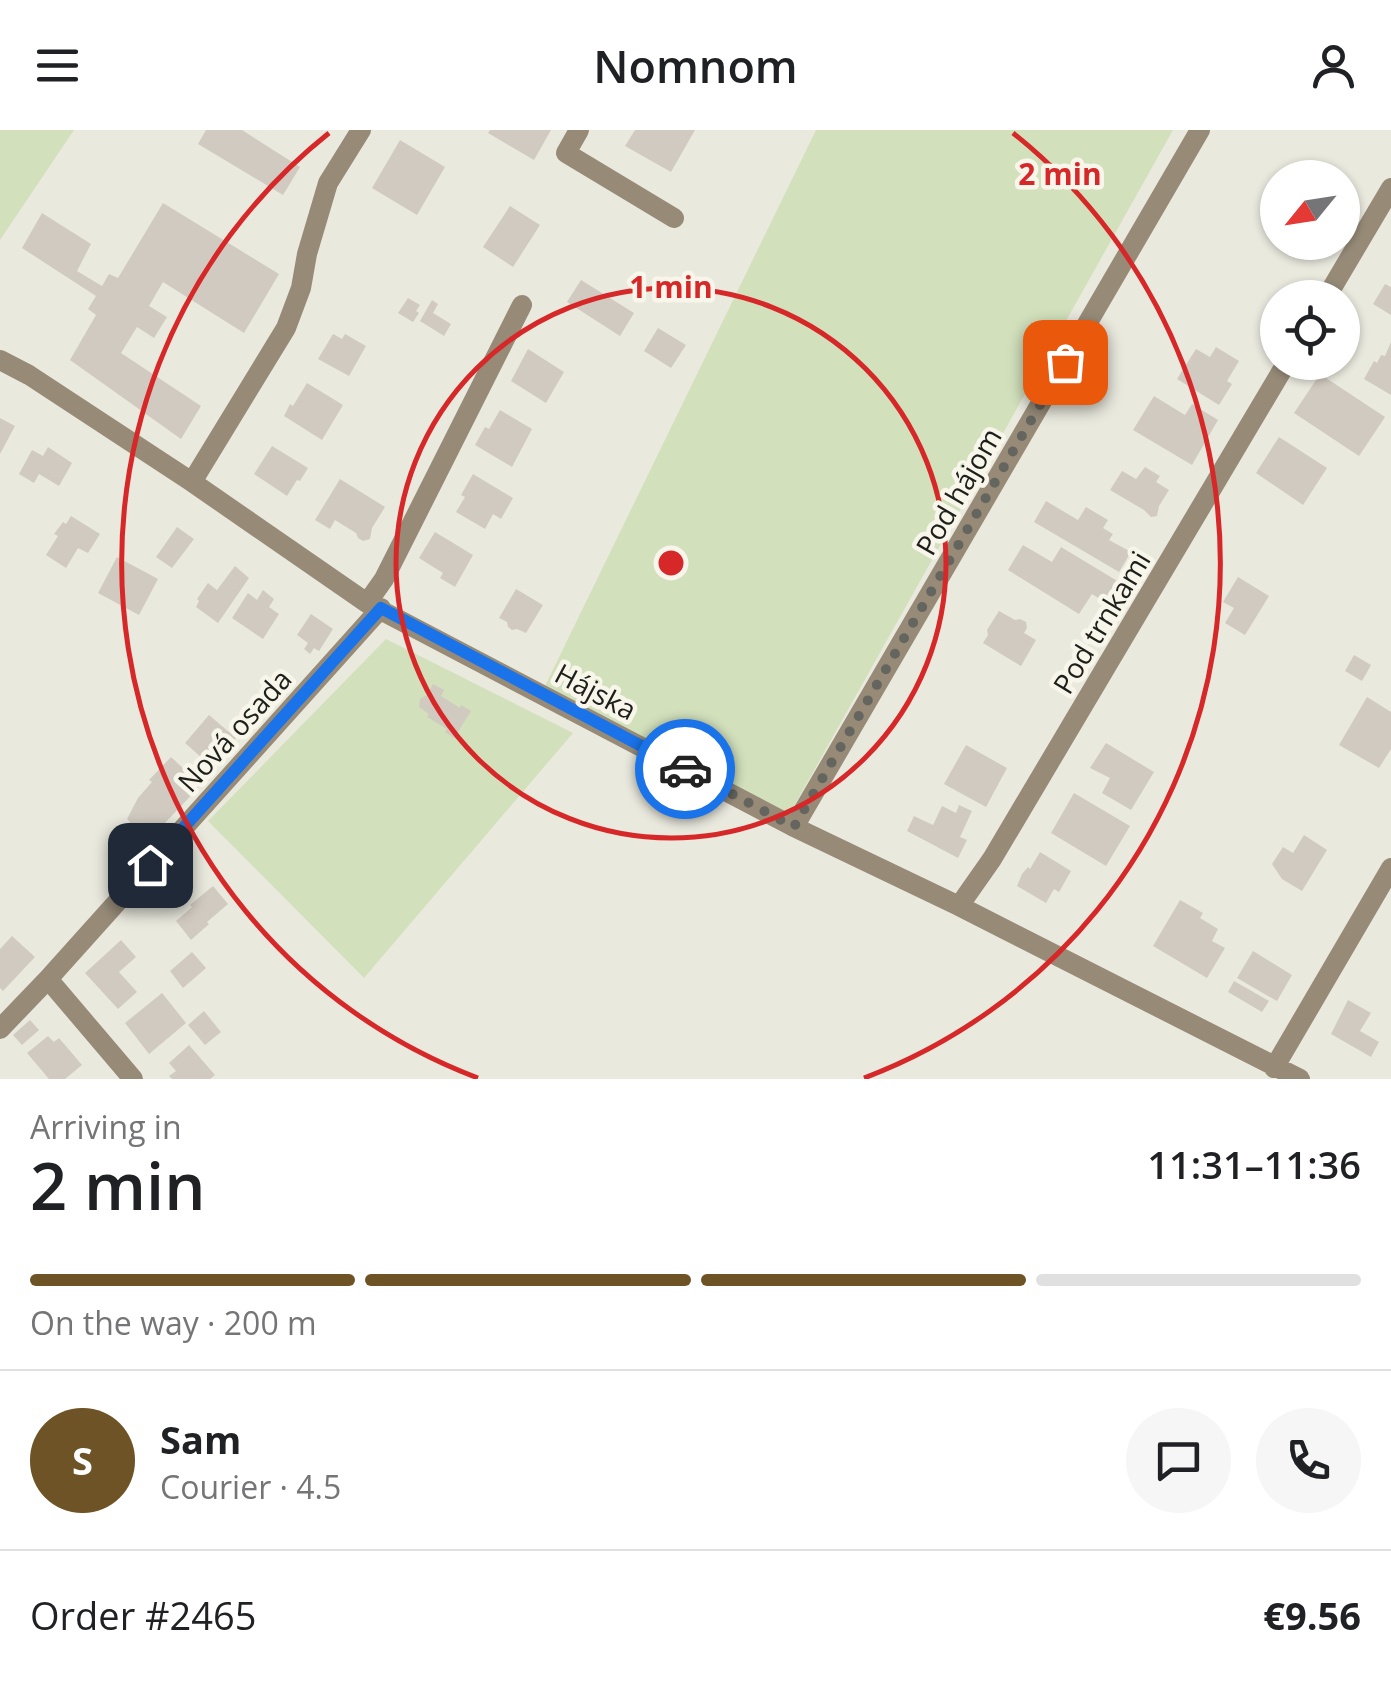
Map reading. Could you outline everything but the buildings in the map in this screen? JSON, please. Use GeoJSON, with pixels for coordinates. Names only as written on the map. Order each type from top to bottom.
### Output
{"type":"FeatureCollection","features":[{"type":"Feature","properties":{"kind":"street"},"geometry":{"type":"LineString","coordinates":[[192,482],[286,328],[301,288],[328,183],[361,130]]}},
{"type":"Feature","properties":{"kind":"street"},"geometry":{"type":"LineString","coordinates":[[579,130],[566,152],[674,218]]}},
{"type":"Feature","properties":{"kind":"street","name":"Pod hájom"},"geometry":{"type":"LineString","coordinates":[[794,827],[1200,130]]}},
{"type":"Feature","properties":{"kind":"street"},"geometry":{"type":"LineString","coordinates":[[1337,280],[1391,188]]}},
{"type":"Feature","properties":{"kind":"street","name":"Nová osada"},"geometry":{"type":"LineString","coordinates":[[0,1028],[48,979],[374,606],[522,304]]}},
{"type":"Feature","properties":{"kind":"street","name":"Hájska"},"geometry":{"type":"LineString","coordinates":[[0,360],[192,482],[374,606],[794,827],[1300,1079]]}},
{"type":"Feature","properties":{"kind":"street","name":"Pod trnkami"},"geometry":{"type":"LineString","coordinates":[[959,906],[992,860],[1276,380]]}},
{"type":"Feature","properties":{"kind":"street"},"geometry":{"type":"LineString","coordinates":[[1274,1068],[1391,868]]}},
{"type":"Feature","properties":{"kind":"street"},"geometry":{"type":"LineString","coordinates":[[48,979],[133,1079]]}},
{"type":"Feature","properties":{"kind":"green space"},"geometry":{"type":"Polygon","coordinates":[[[0,130],[74,130],[0,240],[0,130]]]}},
{"type":"Feature","properties":{"kind":"green space"},"geometry":{"type":"Polygon","coordinates":[[[816,130],[1173,130],[789,815],[544,688],[816,130]]]}},
{"type":"Feature","properties":{"kind":"green space"},"geometry":{"type":"Polygon","coordinates":[[[386,639],[573,733],[364,978],[208,821],[386,639]]]}},
{"type":"Feature","properties":{"kind":"way so far"},"geometry":{"type":"LineString","coordinates":[[685,769],[794,827],[1065,362]]}},
{"type":"Feature","properties":{"kind":"route"},"geometry":{"type":"LineString","coordinates":[[150,865],[381,608],[685,769]]}}]}
